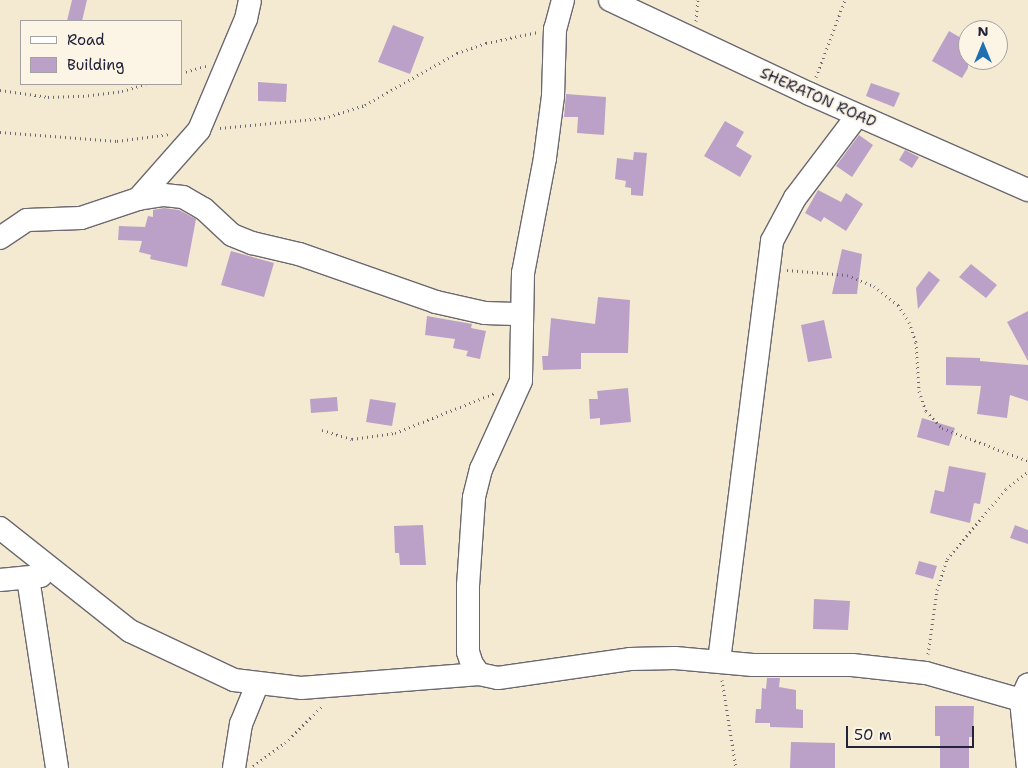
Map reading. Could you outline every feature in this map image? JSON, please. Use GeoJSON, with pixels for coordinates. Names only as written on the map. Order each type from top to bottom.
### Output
{"type":"FeatureCollection","features":[{"type":"Feature","properties":{"kind":"street"},"geometry":{"type":"LineString","coordinates":[[138,199],[199,130],[246,19],[250,0]]}},
{"type":"Feature","properties":{"kind":"street"},"geometry":{"type":"LineString","coordinates":[[479,674],[468,652],[468,585],[474,498],[481,469],[521,381],[523,273],[553,96],[555,29],[563,0]]}},
{"type":"Feature","properties":{"kind":"street","name":"SHERATON ROAD"},"geometry":{"type":"LineString","coordinates":[[610,0],[857,116],[1028,190]]}},
{"type":"Feature","properties":{"kind":"street"},"geometry":{"type":"LineString","coordinates":[[719,662],[766,269],[772,241],[794,198],[857,116]]}},
{"type":"Feature","properties":{"kind":"street"},"geometry":{"type":"LineString","coordinates":[[0,238],[27,220],[81,218],[138,199],[164,195],[183,197],[204,209],[232,235],[252,243],[299,254],[436,302],[485,313],[522,314]]}},
{"type":"Feature","properties":{"kind":"street"},"geometry":{"type":"LineString","coordinates":[[0,528],[130,631],[213,672],[257,685],[344,686],[479,674],[498,678],[630,659],[675,658],[753,665],[852,664],[926,673],[1025,692],[1028,768]]}},
{"type":"Feature","properties":{"kind":"street"},"geometry":{"type":"LineString","coordinates":[[0,580],[57,575]]}},
{"type":"Feature","properties":{"kind":"street"},"geometry":{"type":"LineString","coordinates":[[28,578],[58,768]]}},
{"type":"Feature","properties":{"kind":"street"},"geometry":{"type":"LineString","coordinates":[[234,768],[240,724],[257,685]]}},
{"type":"Feature","properties":{"kind":"path"},"geometry":{"type":"LineString","coordinates":[[810,94],[845,0]]}},
{"type":"Feature","properties":{"kind":"path"},"geometry":{"type":"LineString","coordinates":[[0,132],[117,141],[199,130],[324,118],[365,105],[457,53],[486,43],[555,29]]}},
{"type":"Feature","properties":{"kind":"path"},"geometry":{"type":"LineString","coordinates":[[0,90],[48,97],[83,96],[141,85]]}},
{"type":"Feature","properties":{"kind":"path"},"geometry":{"type":"LineString","coordinates":[[766,269],[819,270],[847,275],[874,286],[898,306],[909,322],[916,342],[919,391],[926,411],[942,428],[1028,461]]}},
{"type":"Feature","properties":{"kind":"path"},"geometry":{"type":"LineString","coordinates":[[322,430],[352,439],[396,433],[521,381]]}},
{"type":"Feature","properties":{"kind":"path"},"geometry":{"type":"LineString","coordinates":[[926,673],[937,590],[947,559],[1006,488],[1028,472]]}},
{"type":"Feature","properties":{"kind":"path"},"geometry":{"type":"LineString","coordinates":[[719,662],[736,768]]}},
{"type":"Feature","properties":{"kind":"path"},"geometry":{"type":"LineString","coordinates":[[250,768],[285,743],[344,686]]}},
{"type":"Feature","properties":{"kind":"building"},"geometry":{"type":"Polygon","coordinates":[[[72,0],[87,0],[82,20],[67,20],[72,0]]]}},
{"type":"Feature","properties":{"kind":"building"},"geometry":{"type":"Polygon","coordinates":[[[393,25],[424,37],[410,74],[378,62],[393,25]]]}},
{"type":"Feature","properties":{"kind":"building"},"geometry":{"type":"Polygon","coordinates":[[[949,31],[958,36],[958,70],[967,70],[962,78],[932,61],[949,31]]]}},
{"type":"Feature","properties":{"kind":"building"},"geometry":{"type":"Polygon","coordinates":[[[258,82],[287,84],[286,102],[258,101],[258,82]]]}},
{"type":"Feature","properties":{"kind":"building"},"geometry":{"type":"Polygon","coordinates":[[[871,83],[900,93],[894,107],[866,96],[871,83]]]}},
{"type":"Feature","properties":{"kind":"building"},"geometry":{"type":"Polygon","coordinates":[[[566,94],[606,97],[604,135],[577,133],[578,117],[564,117],[566,94]]]}},
{"type":"Feature","properties":{"kind":"building"},"geometry":{"type":"Polygon","coordinates":[[[725,121],[744,132],[736,146],[752,156],[740,177],[704,156],[725,121]]]}},
{"type":"Feature","properties":{"kind":"building"},"geometry":{"type":"Polygon","coordinates":[[[859,135],[873,145],[852,177],[836,166],[859,135]]]}},
{"type":"Feature","properties":{"kind":"building"},"geometry":{"type":"Polygon","coordinates":[[[905,150],[919,157],[912,168],[899,160],[905,150]]]}},
{"type":"Feature","properties":{"kind":"building"},"geometry":{"type":"Polygon","coordinates":[[[634,152],[647,153],[643,196],[631,195],[631,188],[625,187],[626,181],[615,179],[617,158],[633,160],[634,152]]]}},
{"type":"Feature","properties":{"kind":"building"},"geometry":{"type":"Polygon","coordinates":[[[818,190],[841,202],[846,193],[863,204],[846,231],[824,217],[821,222],[805,213],[818,190]]]}},
{"type":"Feature","properties":{"kind":"building"},"geometry":{"type":"Polygon","coordinates":[[[164,208],[179,210],[196,219],[187,267],[150,259],[151,255],[139,252],[142,241],[118,240],[119,226],[145,227],[148,216],[153,217],[153,210],[164,208]]]}},
{"type":"Feature","properties":{"kind":"building"},"geometry":{"type":"Polygon","coordinates":[[[842,249],[862,254],[857,294],[832,294],[842,249]]]}},
{"type":"Feature","properties":{"kind":"building"},"geometry":{"type":"Polygon","coordinates":[[[231,251],[274,263],[264,297],[221,285],[231,251]]]}},
{"type":"Feature","properties":{"kind":"building"},"geometry":{"type":"Polygon","coordinates":[[[971,264],[997,285],[986,298],[959,277],[971,264]]]}},
{"type":"Feature","properties":{"kind":"building"},"geometry":{"type":"Polygon","coordinates":[[[929,271],[940,280],[918,309],[916,288],[929,271]]]}},
{"type":"Feature","properties":{"kind":"building"},"geometry":{"type":"Polygon","coordinates":[[[598,297],[630,300],[628,353],[581,353],[581,369],[543,370],[542,356],[548,356],[551,318],[595,324],[598,297]]]}},
{"type":"Feature","properties":{"kind":"building"},"geometry":{"type":"Polygon","coordinates":[[[1028,311],[1028,361],[1007,322],[1028,311]]]}},
{"type":"Feature","properties":{"kind":"building"},"geometry":{"type":"Polygon","coordinates":[[[427,316],[472,324],[471,328],[486,331],[480,359],[466,356],[468,351],[453,348],[455,339],[425,335],[427,316]]]}},
{"type":"Feature","properties":{"kind":"building"},"geometry":{"type":"Polygon","coordinates":[[[824,320],[832,358],[808,362],[801,325],[824,320]]]}},
{"type":"Feature","properties":{"kind":"building"},"geometry":{"type":"Polygon","coordinates":[[[946,357],[980,358],[980,361],[1028,365],[1028,401],[1010,395],[1007,418],[977,414],[981,386],[946,385],[946,357]]]}},
{"type":"Feature","properties":{"kind":"building"},"geometry":{"type":"Polygon","coordinates":[[[628,388],[631,422],[600,425],[600,418],[590,419],[589,399],[598,399],[597,391],[628,388]]]}},
{"type":"Feature","properties":{"kind":"building"},"geometry":{"type":"Polygon","coordinates":[[[337,397],[338,411],[311,413],[310,399],[337,397]]]}},
{"type":"Feature","properties":{"kind":"building"},"geometry":{"type":"Polygon","coordinates":[[[370,399],[396,403],[392,426],[366,422],[370,399]]]}},
{"type":"Feature","properties":{"kind":"building"},"geometry":{"type":"Polygon","coordinates":[[[922,418],[955,428],[949,446],[917,437],[922,418]]]}},
{"type":"Feature","properties":{"kind":"building"},"geometry":{"type":"Polygon","coordinates":[[[949,466],[986,473],[980,504],[974,503],[970,523],[930,513],[935,490],[944,492],[949,466]]]}},
{"type":"Feature","properties":{"kind":"building"},"geometry":{"type":"Polygon","coordinates":[[[423,525],[426,565],[400,565],[399,553],[395,553],[394,526],[423,525]]]}},
{"type":"Feature","properties":{"kind":"building"},"geometry":{"type":"Polygon","coordinates":[[[1015,525],[1028,530],[1028,544],[1010,538],[1015,525]]]}},
{"type":"Feature","properties":{"kind":"building"},"geometry":{"type":"Polygon","coordinates":[[[919,561],[937,566],[933,579],[915,574],[919,561]]]}},
{"type":"Feature","properties":{"kind":"building"},"geometry":{"type":"Polygon","coordinates":[[[814,599],[850,601],[848,630],[813,629],[814,599]]]}},
{"type":"Feature","properties":{"kind":"building"},"geometry":{"type":"Polygon","coordinates":[[[767,678],[780,678],[779,687],[796,690],[796,709],[803,710],[803,728],[770,727],[770,723],[755,723],[756,709],[761,709],[762,688],[766,689],[767,678]]]}},
{"type":"Feature","properties":{"kind":"building"},"geometry":{"type":"Polygon","coordinates":[[[935,706],[974,706],[973,737],[969,737],[969,768],[940,768],[940,736],[935,736],[935,706]]]}},
{"type":"Feature","properties":{"kind":"building"},"geometry":{"type":"Polygon","coordinates":[[[791,742],[835,743],[835,768],[790,768],[791,742]]]}}]}
